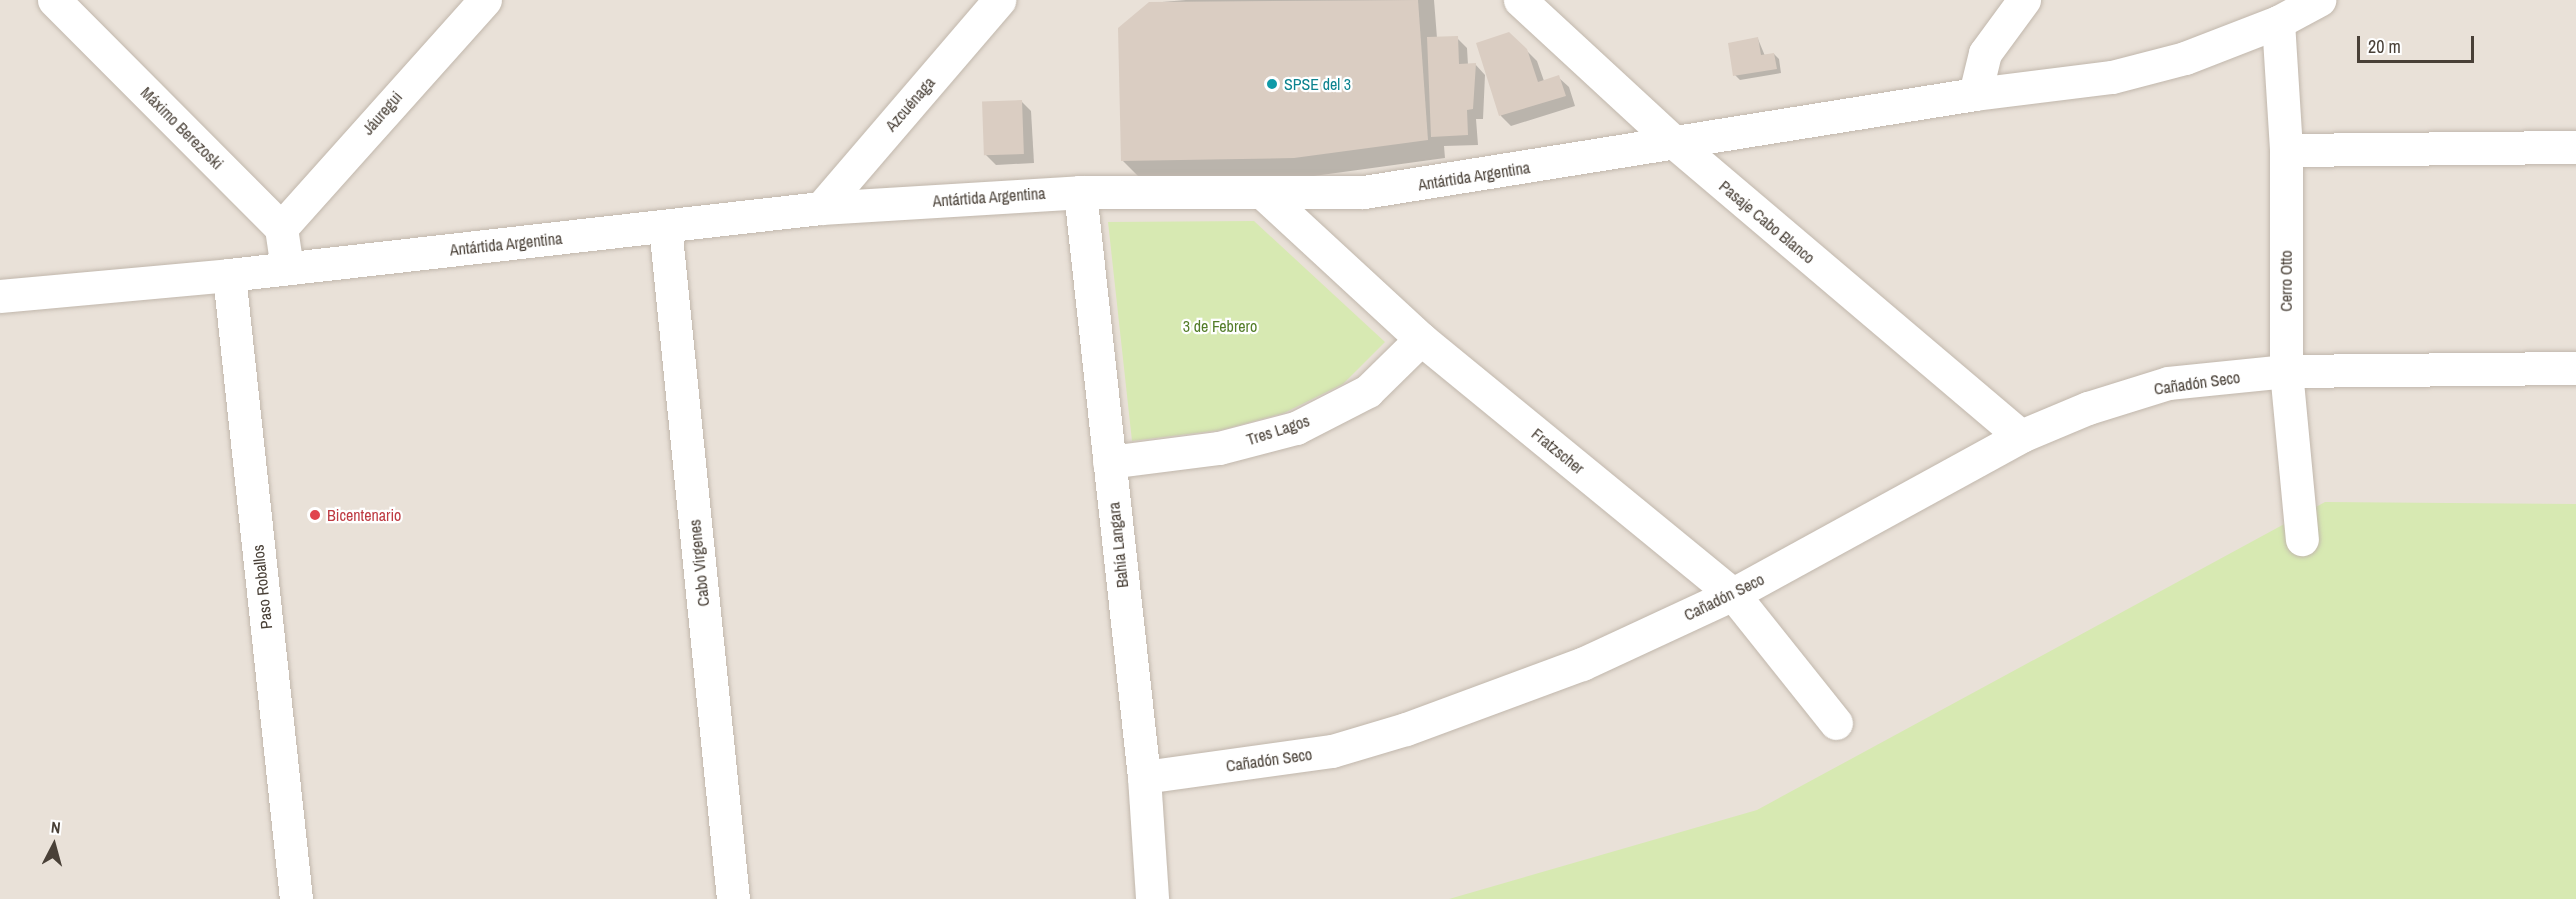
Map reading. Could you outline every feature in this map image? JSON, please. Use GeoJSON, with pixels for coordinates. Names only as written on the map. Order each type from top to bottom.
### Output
{"type":"FeatureCollection","features":[{"type":"Feature","properties":{"kind":"street","name":"Máximo Berezoski"},"geometry":{"type":"LineString","coordinates":[[54,0],[281,228]]}},
{"type":"Feature","properties":{"kind":"street","name":"Jáuregui"},"geometry":{"type":"LineString","coordinates":[[281,228],[485,0]]}},
{"type":"Feature","properties":{"kind":"street","name":"Azcuénaga"},"geometry":{"type":"LineString","coordinates":[[820,208],[999,0]]}},
{"type":"Feature","properties":{"kind":"street","name":"Pasaje Cabo Blanco"},"geometry":{"type":"LineString","coordinates":[[1520,0],[1675,143],[2022,436]]}},
{"type":"Feature","properties":{"kind":"street"},"geometry":{"type":"LineString","coordinates":[[1975,94],[1985,53],[2024,0]]}},
{"type":"Feature","properties":{"kind":"street","name":"Antártida Argentina"},"geometry":{"type":"LineString","coordinates":[[0,296],[229,275],[820,208],[1080,192],[1264,194],[1375,191],[1975,94],[2112,77],[2185,58],[2278,22],[2319,0]]}},
{"type":"Feature","properties":{"kind":"street","name":"Cerro Otto"},"geometry":{"type":"LineString","coordinates":[[2278,22],[2286,150],[2286,371],[2302,539]]}},
{"type":"Feature","properties":{"kind":"street"},"geometry":{"type":"LineString","coordinates":[[2286,150],[2576,147]]}},
{"type":"Feature","properties":{"kind":"street","name":"Bahía Langara"},"geometry":{"type":"LineString","coordinates":[[1080,192],[1144,777],[1152,899]]}},
{"type":"Feature","properties":{"kind":"street","name":"Fratzscher"},"geometry":{"type":"LineString","coordinates":[[1264,194],[1421,339],[1732,594],[1836,723]]}},
{"type":"Feature","properties":{"kind":"street","name":"Cabo Virgenes"},"geometry":{"type":"LineString","coordinates":[[665,226],[733,899]]}},
{"type":"Feature","properties":{"kind":"street"},"geometry":{"type":"LineString","coordinates":[[281,228],[287,268]]}},
{"type":"Feature","properties":{"kind":"street","name":"Paso Roballos"},"geometry":{"type":"LineString","coordinates":[[229,275],[296,899]]}},
{"type":"Feature","properties":{"kind":"street","name":"Tres Lagos"},"geometry":{"type":"LineString","coordinates":[[1109,462],[1219,448],[1296,428],[1368,391],[1421,339]]}},
{"type":"Feature","properties":{"kind":"street","name":"Cañadón Seco"},"geometry":{"type":"LineString","coordinates":[[1144,777],[1332,751],[1406,729],[1581,664],[1732,594],[2022,436],[2088,408],[2168,383],[2286,371],[2576,368]]}},
{"type":"Feature","properties":{"kind":"shaded area"},"geometry":{"type":"Polygon","coordinates":[[[0,0],[2576,0],[2576,899],[0,899],[0,0]]]}},
{"type":"Feature","properties":{"kind":"green space","name":"3 de Febrero"},"geometry":{"type":"Polygon","coordinates":[[[1254,221],[1385,342],[1343,384],[1284,413],[1221,430],[1132,441],[1108,222],[1254,221]]]}},
{"type":"Feature","properties":{"kind":"green space"},"geometry":{"type":"Polygon","coordinates":[[[2325,502],[2576,504],[2576,899],[1449,899],[1757,810],[2325,502]]]}},
{"type":"Feature","properties":{"kind":"building","name":"SPSE del 3"},"geometry":{"type":"Polygon","coordinates":[[[1418,0],[1428,140],[1294,158],[1121,161],[1118,28],[1149,2],[1418,0]]]}},
{"type":"Feature","properties":{"kind":"building"},"geometry":{"type":"Polygon","coordinates":[[[1509,32],[1527,49],[1538,82],[1559,75],[1566,96],[1499,116],[1476,43],[1509,32]]]}},
{"type":"Feature","properties":{"kind":"building"},"geometry":{"type":"Polygon","coordinates":[[[1458,36],[1459,64],[1476,63],[1473,109],[1467,110],[1468,135],[1431,137],[1427,37],[1458,36]]]}},
{"type":"Feature","properties":{"kind":"building"},"geometry":{"type":"Polygon","coordinates":[[[1758,37],[1761,55],[1774,53],[1777,69],[1733,76],[1728,43],[1758,37]]]}},
{"type":"Feature","properties":{"kind":"building"},"geometry":{"type":"Polygon","coordinates":[[[1022,100],[1024,154],[984,155],[982,101],[1022,100]]]}},
{"type":"Feature","properties":{"kind":"place","name":"SPSE del 3"},"geometry":{"type":"Point","coordinates":[1272,84]}},
{"type":"Feature","properties":{"kind":"place","name":"Bicentenario"},"geometry":{"type":"Point","coordinates":[315,515]}}]}
